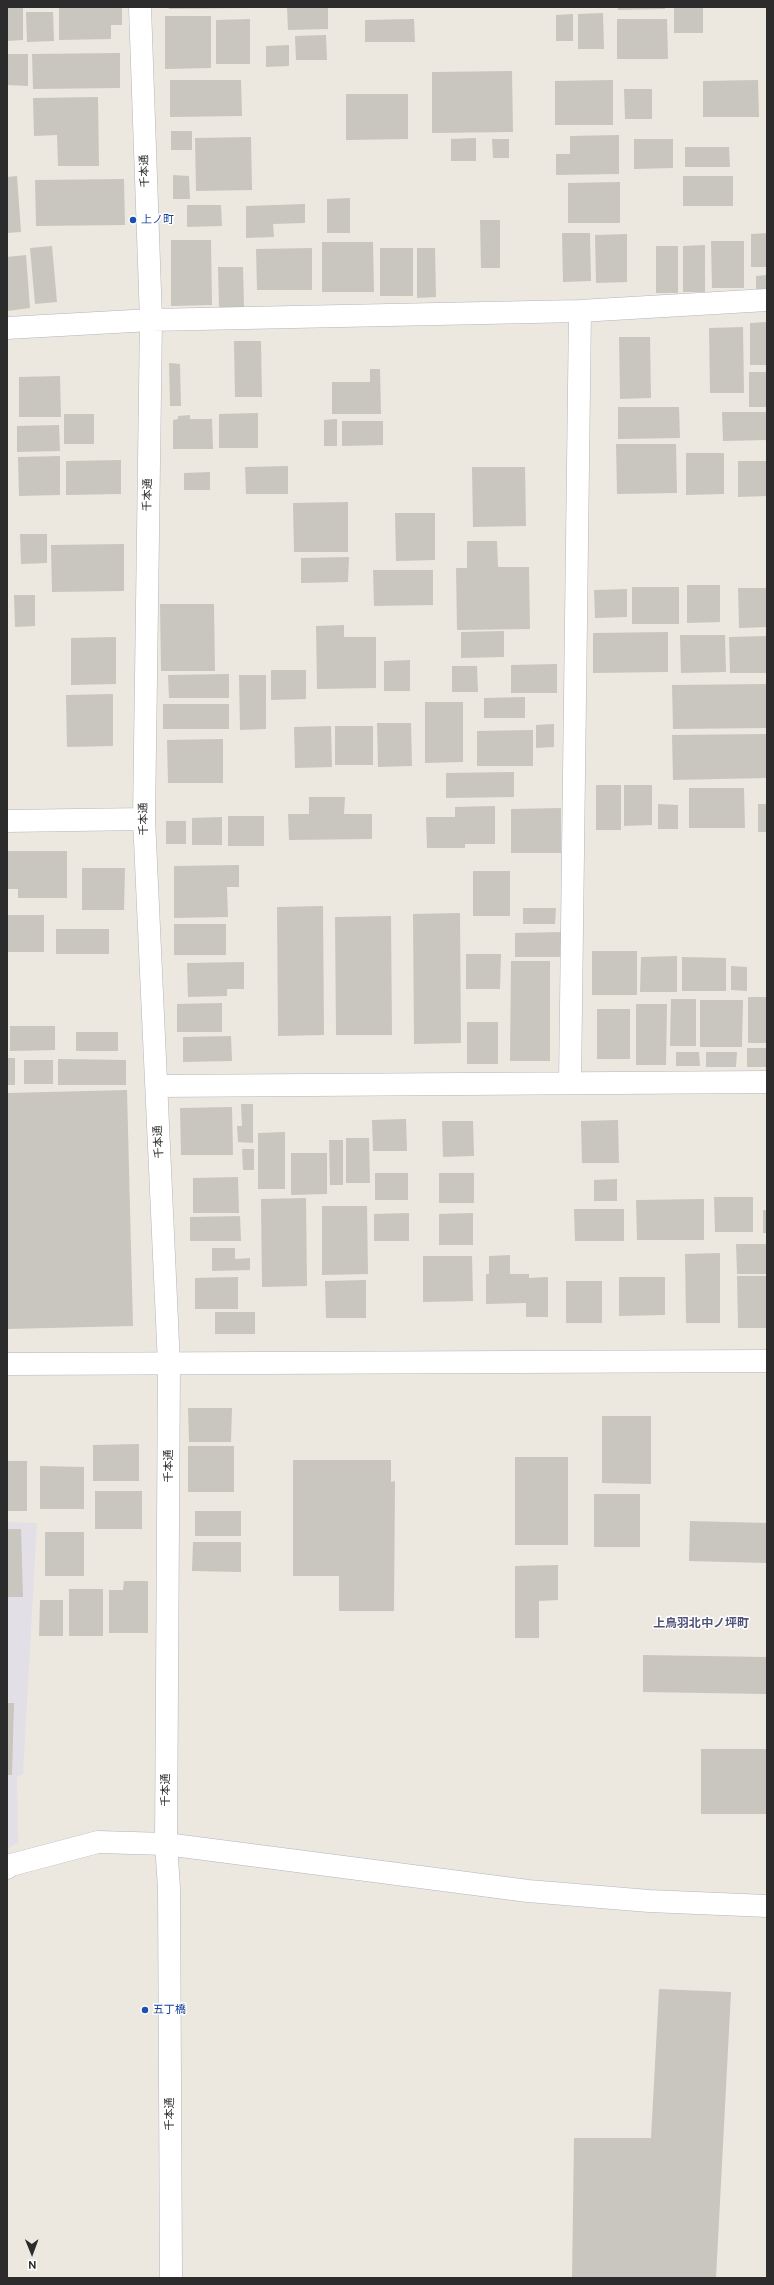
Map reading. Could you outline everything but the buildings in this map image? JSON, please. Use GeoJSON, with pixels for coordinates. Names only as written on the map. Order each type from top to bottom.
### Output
{"type":"FeatureCollection","features":[{"type":"Feature","properties":{"kind":"street","name":"千本通"},"geometry":{"type":"LineString","coordinates":[[140,7],[150,320],[144,819],[169,1365],[166,1844],[169,1888],[171,2278]]}},
{"type":"Feature","properties":{"kind":"street"},"geometry":{"type":"LineString","coordinates":[[7,328],[150,320],[580,311],[767,300]]}},
{"type":"Feature","properties":{"kind":"street"},"geometry":{"type":"LineString","coordinates":[[570,1083],[580,311]]}},
{"type":"Feature","properties":{"kind":"street"},"geometry":{"type":"LineString","coordinates":[[7,821],[144,819]]}},
{"type":"Feature","properties":{"kind":"street"},"geometry":{"type":"LineString","coordinates":[[157,1086],[767,1082]]}},
{"type":"Feature","properties":{"kind":"street"},"geometry":{"type":"LineString","coordinates":[[7,1364],[169,1365],[767,1361]]}},
{"type":"Feature","properties":{"kind":"street"},"geometry":{"type":"LineString","coordinates":[[7,1868],[11,1865],[98,1842],[166,1844],[528,1891],[649,1901],[767,1906]]}},
{"type":"Feature","properties":{"kind":"shaded area"},"geometry":{"type":"Polygon","coordinates":[[[7,1522],[37,1523],[23,1774],[17,1776],[18,1843],[7,1849],[7,1522]]]}},
{"type":"Feature","properties":{"kind":"place","name":"上ノ町"},"geometry":{"type":"Point","coordinates":[133,220]}},
{"type":"Feature","properties":{"kind":"place","name":"五丁橋"},"geometry":{"type":"Point","coordinates":[145,2010]}},
{"type":"Feature","properties":{"kind":"district","name":"上鳥羽北中ノ坪町"},"geometry":{"type":"Point","coordinates":[701,1624]}}]}
